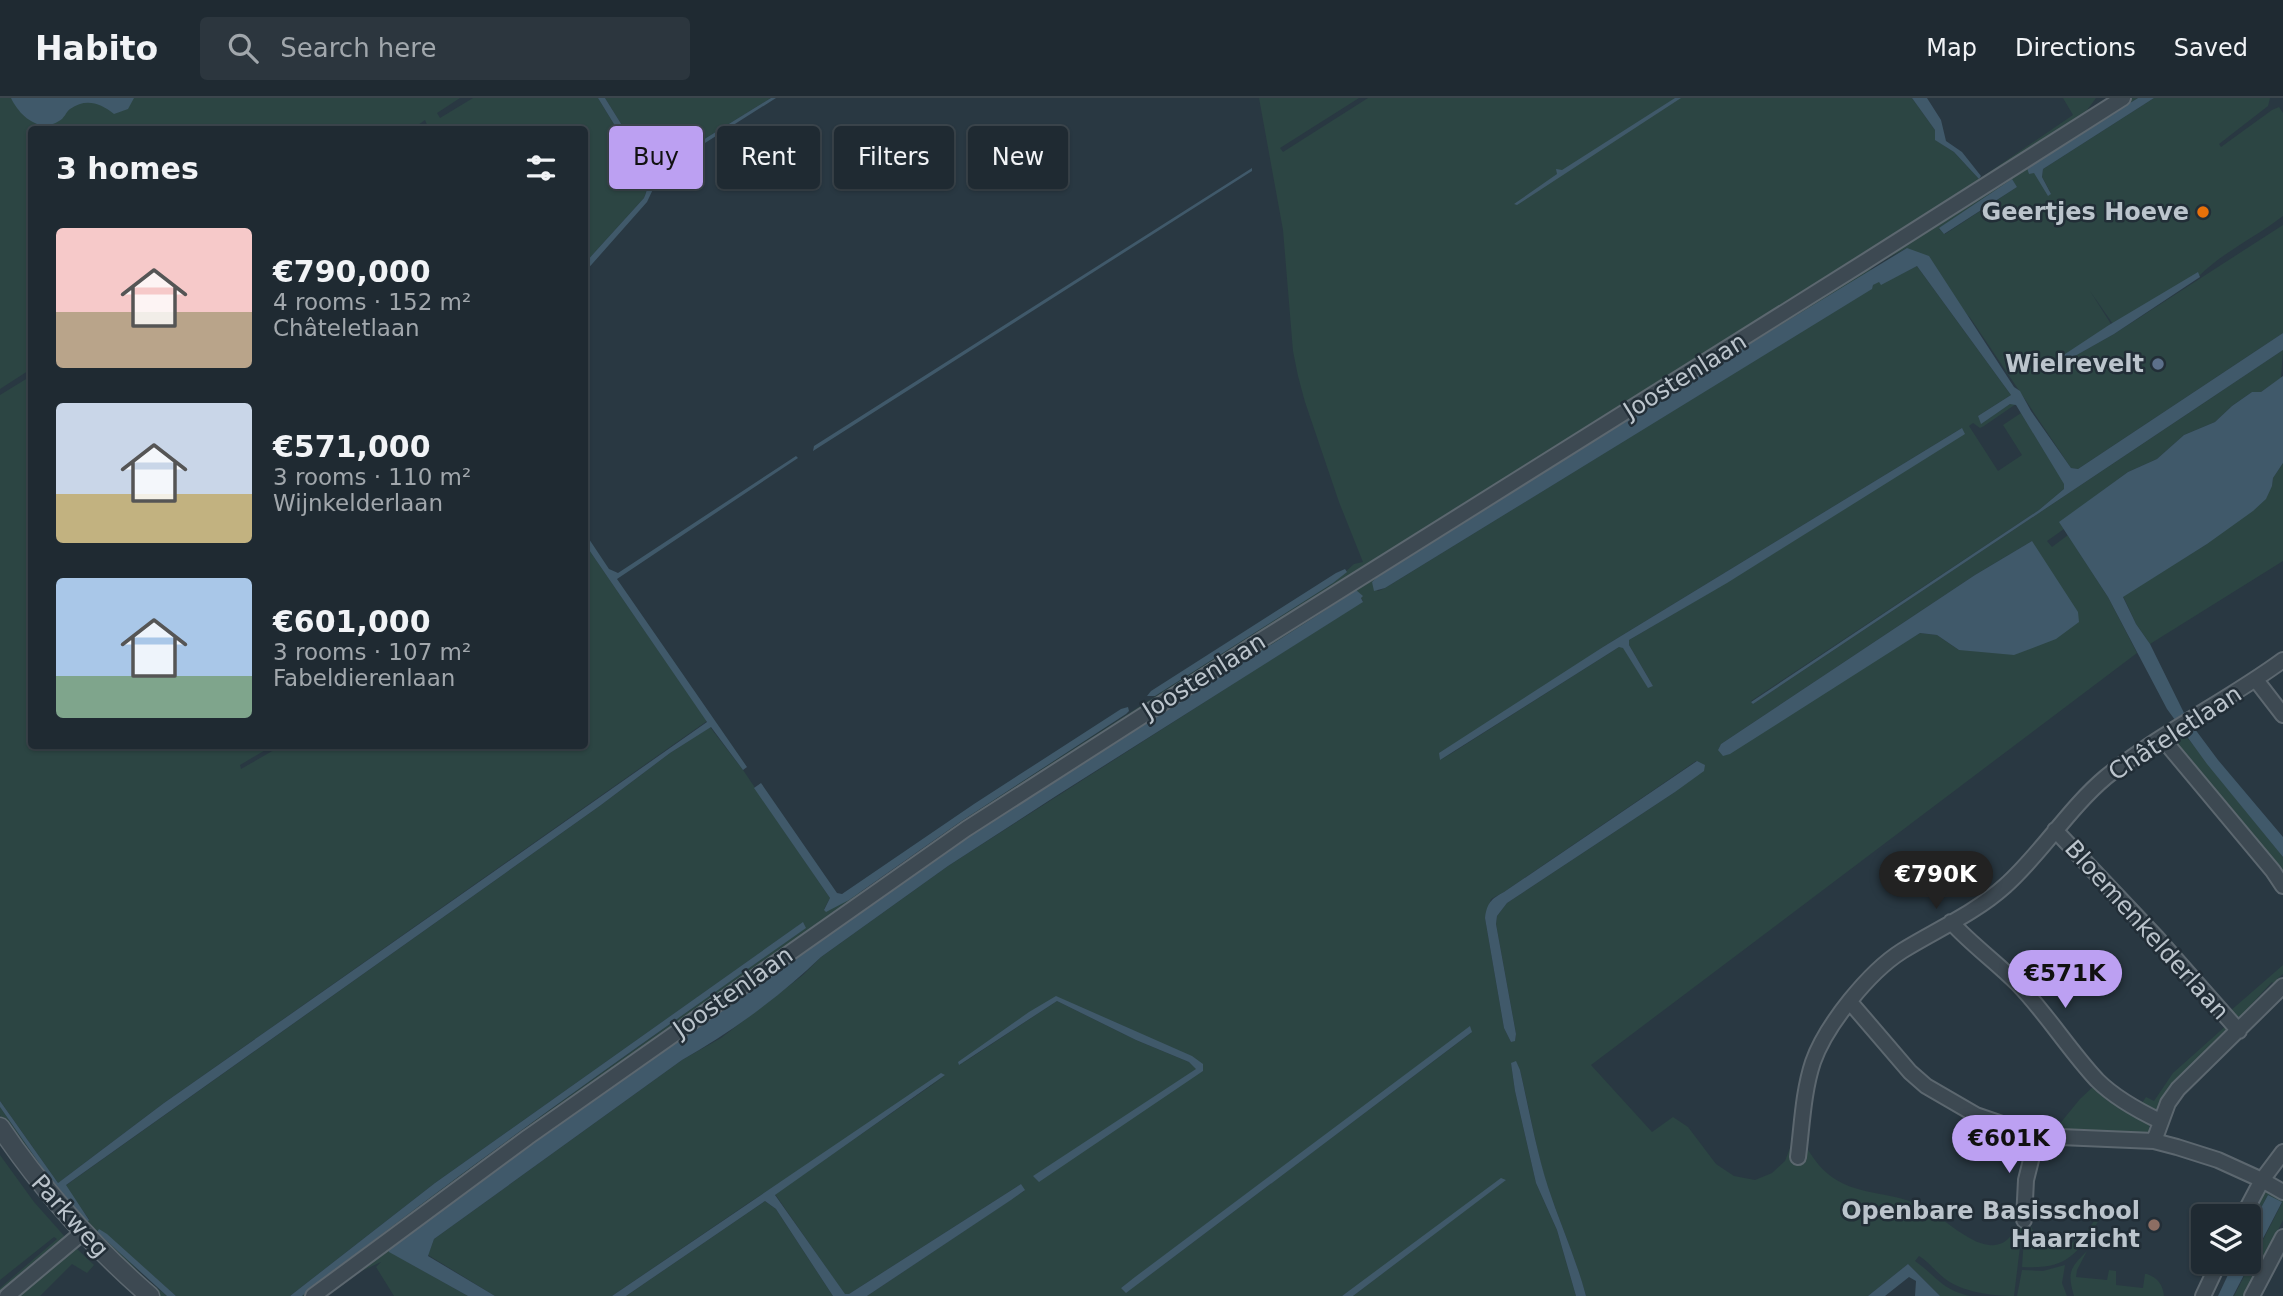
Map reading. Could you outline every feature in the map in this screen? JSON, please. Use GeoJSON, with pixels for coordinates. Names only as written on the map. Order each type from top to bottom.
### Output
{"type":"FeatureCollection","features":[{"type":"Feature","properties":{"kind":"street","name":"Joostenlaan"},"geometry":{"type":"LineString","coordinates":[[313,1296],[498,1158],[954,836],[2123,98]]}},
{"type":"Feature","properties":{"kind":"street","name":"Châteletlaan"},"geometry":{"type":"LineString","coordinates":[[1798,1157],[1813,1062],[1829,1031],[1872,976],[1898,953],[1982,904],[2006,885],[2103,780],[2162,738],[2256,680],[2283,660]]}},
{"type":"Feature","properties":{"kind":"street"},"geometry":{"type":"LineString","coordinates":[[2256,680],[2283,715]]}},
{"type":"Feature","properties":{"kind":"street"},"geometry":{"type":"LineString","coordinates":[[2162,738],[2283,886]]}},
{"type":"Feature","properties":{"kind":"street","name":"Bloemenkelderlaan"},"geometry":{"type":"LineString","coordinates":[[2055,830],[2157,938],[2239,1031]]}},
{"type":"Feature","properties":{"kind":"street"},"geometry":{"type":"LineString","coordinates":[[1951,922],[1972,946],[2016,983],[2048,1017],[2098,1080],[2139,1111],[2160,1121]]}},
{"type":"Feature","properties":{"kind":"street"},"geometry":{"type":"LineString","coordinates":[[2154,1141],[2168,1103],[2178,1089],[2283,986]]}},
{"type":"Feature","properties":{"kind":"street"},"geometry":{"type":"LineString","coordinates":[[1850,1002],[1910,1072],[1926,1086],[1976,1115],[2037,1136],[2154,1141],[2218,1160],[2283,1192]]}},
{"type":"Feature","properties":{"kind":"street","name":"Parkweg"},"geometry":{"type":"LineString","coordinates":[[0,1127],[31,1172],[82,1233],[150,1296]]}},
{"type":"Feature","properties":{"kind":"street"},"geometry":{"type":"LineString","coordinates":[[2024,1220],[2026,1180],[2037,1136]]}},
{"type":"Feature","properties":{"kind":"street"},"geometry":{"type":"LineString","coordinates":[[2249,1204],[2262,1180],[2283,1152]]}},
{"type":"Feature","properties":{"kind":"street"},"geometry":{"type":"LineString","coordinates":[[7,1296],[82,1233]]}},
{"type":"Feature","properties":{"kind":"street"},"geometry":{"type":"LineString","coordinates":[[2252,1296],[2283,1237]]}},
{"type":"Feature","properties":{"kind":"street"},"geometry":{"type":"LineString","coordinates":[[2203,1296],[2213,1274]]}},
{"type":"Feature","properties":{"kind":"green space"},"geometry":{"type":"Polygon","coordinates":[[[0,98],[460,98],[437,113],[440,118],[473,98],[598,98],[615,126],[609,126],[609,189],[647,189],[644,198],[588,260],[588,126],[428,126],[425,120],[417,126],[28,126],[28,371],[0,389],[0,98]]]}},
{"type":"Feature","properties":{"kind":"green space"},"geometry":{"type":"Polygon","coordinates":[[[605,98],[771,98],[726,126],[717,126],[717,131],[703,140],[703,126],[622,126],[605,98]]]}},
{"type":"Feature","properties":{"kind":"green space"},"geometry":{"type":"Polygon","coordinates":[[[1259,98],[1359,98],[1280,148],[1283,152],[1368,98],[1912,98],[1935,130],[1936,140],[1954,152],[1979,179],[2073,115],[2063,98],[2096,98],[2085,113],[2108,98],[2138,98],[2027,168],[2034,172],[2051,193],[2042,177],[2043,169],[2154,98],[2270,98],[2268,106],[2219,144],[2221,147],[2279,107],[2283,113],[2283,216],[2218,259],[2199,276],[2115,327],[2090,291],[2111,324],[2060,364],[2114,334],[2283,225],[2283,333],[2078,469],[2071,468],[1971,319],[1907,248],[1871,267],[1871,271],[1534,477],[1372,582],[1378,591],[1385,588],[1871,289],[1879,281],[1881,284],[1917,266],[2011,395],[1978,416],[1981,423],[2010,404],[2016,404],[1980,428],[1973,423],[1969,426],[1998,471],[2022,455],[2003,425],[2021,413],[2065,484],[2064,489],[2039,510],[1751,701],[1753,704],[2283,350],[2281,378],[2261,392],[2252,392],[2215,422],[2184,435],[2157,459],[2128,472],[2060,522],[2064,529],[2047,541],[2052,547],[2068,535],[2108,597],[2137,653],[1591,1065],[1652,1132],[1673,1117],[1688,1127],[1716,1164],[1734,1176],[1755,1180],[1772,1173],[1785,1161],[1796,1132],[1819,1165],[1838,1181],[1919,1205],[1981,1243],[2001,1244],[2023,1222],[2014,1296],[1987,1294],[1959,1287],[1919,1256],[1915,1261],[1940,1282],[1952,1290],[1970,1296],[1940,1296],[1908,1264],[1868,1296],[1586,1296],[1543,1172],[1520,1070],[1511,1063],[1536,1183],[1557,1230],[1576,1296],[1353,1296],[1506,1179],[1342,1296],[867,1296],[1024,1191],[1021,1184],[845,1295],[775,1194],[945,1076],[747,1204],[612,1296],[495,1296],[428,1255],[434,1239],[682,1060],[721,1038],[803,975],[821,957],[948,866],[1363,601],[1356,590],[994,820],[875,899],[570,1117],[390,1252],[468,1296],[394,1296],[376,1267],[381,1262],[308,1296],[302,1296],[488,1155],[805,928],[802,923],[435,1183],[290,1296],[176,1296],[99,1229],[145,1278],[167,1296],[158,1296],[87,1223],[80,1222],[35,1167],[0,1115],[0,1107],[55,1186],[87,1222],[89,1219],[65,1186],[710,727],[743,770],[830,898],[824,909],[882,879],[971,815],[1333,583],[1354,564],[1363,562],[1339,502],[1298,376],[1293,351],[1283,230],[1259,98]],[[2012,180],[1939,229],[1945,234],[2017,187],[2012,180]],[[1962,428],[1603,647],[1441,760],[1619,647],[1623,647],[1653,686],[1629,645],[1629,640],[1798,538],[1962,428]],[[2032,541],[1975,575],[1721,744],[1718,750],[1920,633],[1937,635],[1959,650],[2032,541]],[[1696,761],[1491,899],[1485,918],[1504,1028],[1511,1042],[1515,1040],[1516,1034],[1496,924],[1497,916],[1507,903],[1675,792],[1704,765],[1696,761]],[[1056,997],[960,1065],[1057,1001],[1136,1040],[1189,1062],[1197,1069],[1175,1084],[1203,1071],[1202,1064],[1056,997]],[[1470,1027],[1121,1288],[1147,1277],[1471,1033],[1470,1027]]]}},
{"type":"Feature","properties":{"kind":"green space"},"geometry":{"type":"Polygon","coordinates":[[[28,378],[28,749],[267,749],[240,765],[241,769],[276,749],[588,749],[588,548],[707,721],[164,1103],[58,1183],[0,1101],[0,395],[28,378]]]}},
{"type":"Feature","properties":{"kind":"green space"},"geometry":{"type":"Polygon","coordinates":[[[2283,463],[2283,561],[2150,644],[2136,624],[2123,596],[2207,544],[2272,486],[2273,478],[2283,463]]]}},
{"type":"Feature","properties":{"kind":"green space"},"geometry":{"type":"Polygon","coordinates":[[[2182,731],[2283,857],[2283,876],[2176,745],[2176,737],[2182,731]]]}},
{"type":"Feature","properties":{"kind":"green space"},"geometry":{"type":"Polygon","coordinates":[[[2283,965],[2283,974],[2277,979],[2279,981],[2275,985],[2272,982],[2249,1007],[2252,1010],[2238,1017],[2229,1012],[2283,965]]]}},
{"type":"Feature","properties":{"kind":"green space"},"geometry":{"type":"Polygon","coordinates":[[[2228,1024],[2230,1028],[2192,1069],[2189,1066],[2174,1082],[2174,1088],[2170,1086],[2166,1091],[2169,1094],[2156,1112],[2140,1106],[2146,1097],[2154,1101],[2173,1073],[2228,1024]]]}},
{"type":"Feature","properties":{"kind":"green space"},"geometry":{"type":"Polygon","coordinates":[[[2096,1084],[2149,1122],[2149,1133],[2144,1136],[2053,1132],[2096,1084]]]}},
{"type":"Feature","properties":{"kind":"green space"},"geometry":{"type":"Polygon","coordinates":[[[0,1155],[34,1202],[67,1239],[4,1296],[0,1296],[0,1288],[57,1239],[54,1237],[0,1280],[0,1155]]]}},
{"type":"Feature","properties":{"kind":"green space"},"geometry":{"type":"Polygon","coordinates":[[[2263,1186],[2283,1197],[2283,1220],[2261,1265],[2261,1244],[2282,1203],[2268,1195],[2261,1208],[2261,1204],[2255,1204],[2263,1186]]]}},
{"type":"Feature","properties":{"kind":"green space"},"geometry":{"type":"Polygon","coordinates":[[[765,1201],[776,1209],[833,1296],[626,1296],[765,1201]]]}},
{"type":"Feature","properties":{"kind":"green space"},"geometry":{"type":"Polygon","coordinates":[[[2094,1221],[2098,1222],[2068,1258],[2049,1266],[2022,1267],[2025,1222],[2029,1223],[2039,1242],[2055,1247],[2077,1240],[2094,1221]]]}},
{"type":"Feature","properties":{"kind":"green space"},"geometry":{"type":"Polygon","coordinates":[[[74,1246],[94,1265],[87,1273],[72,1264],[40,1296],[11,1296],[74,1246]]]}},
{"type":"Feature","properties":{"kind":"green space"},"geometry":{"type":"Polygon","coordinates":[[[2087,1251],[2076,1277],[2107,1280],[2109,1270],[2116,1271],[2116,1285],[2143,1288],[2147,1274],[2159,1282],[2164,1296],[2074,1296],[2072,1271],[2087,1251]]]}},
{"type":"Feature","properties":{"kind":"green space"},"geometry":{"type":"Polygon","coordinates":[[[2065,1265],[2062,1283],[2067,1296],[2017,1296],[2022,1270],[2043,1271],[2065,1265]]]}},
{"type":"Feature","properties":{"kind":"green space"},"geometry":{"type":"Polygon","coordinates":[[[2245,1274],[2257,1274],[2246,1296],[2234,1296],[2245,1274]]]}},
{"type":"Feature","properties":{"kind":"water"},"geometry":{"type":"Polygon","coordinates":[[[11,98],[134,98],[128,109],[114,114],[103,107],[87,103],[70,109],[61,120],[44,125],[24,116],[11,98]]]}},
{"type":"Feature","properties":{"kind":"water"},"geometry":{"type":"Polygon","coordinates":[[[598,98],[605,98],[622,126],[615,126],[598,98]]]}},
{"type":"Feature","properties":{"kind":"water"},"geometry":{"type":"Polygon","coordinates":[[[771,98],[776,98],[732,126],[726,126],[771,98]]]}},
{"type":"Feature","properties":{"kind":"water"},"geometry":{"type":"Polygon","coordinates":[[[1675,98],[1681,98],[1517,205],[1514,204],[1557,174],[1556,169],[1562,170],[1675,98]]]}},
{"type":"Feature","properties":{"kind":"water"},"geometry":{"type":"Polygon","coordinates":[[[1912,98],[1927,98],[1941,120],[1946,141],[1962,152],[1981,176],[1979,179],[1954,152],[1935,140],[1935,130],[1912,98]]]}},
{"type":"Feature","properties":{"kind":"water"},"geometry":{"type":"Polygon","coordinates":[[[2138,98],[2154,98],[2043,169],[2042,177],[2051,194],[2048,196],[2034,173],[2029,174],[2027,168],[2138,98]]]}},
{"type":"Feature","properties":{"kind":"water"},"geometry":{"type":"Polygon","coordinates":[[[717,131],[717,135],[703,144],[703,140],[717,131]]]}},
{"type":"Feature","properties":{"kind":"water"},"geometry":{"type":"Polygon","coordinates":[[[1252,168],[1252,171],[813,451],[814,446],[1252,168]]]}},
{"type":"Feature","properties":{"kind":"water"},"geometry":{"type":"Polygon","coordinates":[[[2012,179],[2017,187],[1944,234],[1939,228],[2012,179]]]}},
{"type":"Feature","properties":{"kind":"water"},"geometry":{"type":"Polygon","coordinates":[[[653,189],[647,202],[588,269],[588,260],[644,198],[646,191],[653,189]]]}},
{"type":"Feature","properties":{"kind":"water"},"geometry":{"type":"Polygon","coordinates":[[[1907,248],[1929,256],[2014,387],[2020,391],[2071,468],[2078,469],[2283,333],[2283,350],[1753,704],[1751,702],[2039,510],[2064,489],[2064,484],[2016,405],[2010,404],[1981,424],[1978,416],[2011,395],[1917,266],[1881,285],[1879,282],[1873,285],[1872,289],[1385,588],[1374,591],[1372,582],[1379,575],[1611,428],[1907,248]]]}},
{"type":"Feature","properties":{"kind":"water"},"geometry":{"type":"Polygon","coordinates":[[[2198,272],[2200,277],[2114,334],[2059,365],[2056,360],[2198,272]]]}},
{"type":"Feature","properties":{"kind":"water"},"geometry":{"type":"Polygon","coordinates":[[[2283,376],[2283,463],[2273,478],[2266,499],[2207,544],[2123,597],[2186,717],[2218,760],[2283,837],[2283,857],[2207,764],[2167,709],[2108,597],[2059,522],[2128,472],[2157,459],[2184,435],[2215,422],[2252,392],[2261,392],[2283,376]]]}},
{"type":"Feature","properties":{"kind":"water"},"geometry":{"type":"Polygon","coordinates":[[[1962,428],[1965,434],[1727,583],[1629,640],[1629,645],[1653,686],[1648,688],[1623,648],[1619,647],[1440,760],[1439,753],[1603,647],[1962,428]]]}},
{"type":"Feature","properties":{"kind":"water"},"geometry":{"type":"Polygon","coordinates":[[[796,456],[798,458],[617,579],[747,767],[743,770],[711,727],[670,753],[601,805],[66,1185],[89,1220],[87,1223],[55,1186],[0,1107],[0,1101],[58,1183],[164,1103],[707,722],[588,548],[588,538],[609,569],[618,573],[796,456]]]}},
{"type":"Feature","properties":{"kind":"water"},"geometry":{"type":"Polygon","coordinates":[[[2032,541],[2078,612],[2079,622],[2056,639],[2014,655],[1959,650],[1937,635],[1920,633],[1730,754],[1723,756],[1718,750],[1721,744],[1975,575],[2032,541]]]}},
{"type":"Feature","properties":{"kind":"water"},"geometry":{"type":"Polygon","coordinates":[[[1345,569],[1347,572],[1333,583],[1155,696],[1147,696],[1151,691],[1345,569]]]}},
{"type":"Feature","properties":{"kind":"water"},"geometry":{"type":"Polygon","coordinates":[[[1356,590],[1363,596],[1363,602],[948,866],[821,957],[754,1013],[682,1060],[434,1239],[428,1256],[495,1296],[468,1296],[389,1252],[388,1248],[616,1082],[925,866],[1047,784],[1356,590]]]}},
{"type":"Feature","properties":{"kind":"water"},"geometry":{"type":"Polygon","coordinates":[[[1128,707],[1126,714],[960,822],[849,900],[826,912],[824,910],[830,898],[754,788],[761,783],[837,893],[842,894],[974,804],[1128,707]]]}},
{"type":"Feature","properties":{"kind":"water"},"geometry":{"type":"Polygon","coordinates":[[[1697,761],[1705,765],[1704,771],[1507,903],[1497,916],[1496,924],[1516,1034],[1515,1041],[1511,1042],[1504,1028],[1485,918],[1490,902],[1697,761]]]}},
{"type":"Feature","properties":{"kind":"water"},"geometry":{"type":"Polygon","coordinates":[[[803,922],[806,928],[488,1155],[302,1296],[290,1296],[435,1183],[803,922]]]}},
{"type":"Feature","properties":{"kind":"water"},"geometry":{"type":"Polygon","coordinates":[[[1056,996],[1192,1056],[1203,1064],[1203,1071],[1039,1182],[1033,1176],[1196,1069],[1189,1062],[1136,1040],[1057,1001],[959,1065],[958,1062],[1056,996]]]}},
{"type":"Feature","properties":{"kind":"water"},"geometry":{"type":"Polygon","coordinates":[[[1470,1026],[1472,1032],[1126,1293],[1121,1288],[1135,1277],[1470,1026]]]}},
{"type":"Feature","properties":{"kind":"water"},"geometry":{"type":"Polygon","coordinates":[[[1516,1061],[1544,1173],[1586,1296],[1576,1296],[1557,1230],[1536,1183],[1515,1091],[1511,1063],[1516,1061]]]}},
{"type":"Feature","properties":{"kind":"water"},"geometry":{"type":"Polygon","coordinates":[[[941,1073],[945,1075],[775,1195],[845,1294],[849,1294],[1021,1184],[1025,1190],[1011,1200],[867,1296],[833,1296],[776,1209],[765,1201],[626,1296],[612,1296],[941,1073]]]}},
{"type":"Feature","properties":{"kind":"water"},"geometry":{"type":"Polygon","coordinates":[[[1501,1178],[1506,1180],[1353,1296],[1342,1296],[1501,1178]]]}},
{"type":"Feature","properties":{"kind":"water"},"geometry":{"type":"Polygon","coordinates":[[[2268,1195],[2282,1202],[2261,1242],[2261,1208],[2268,1195]]]}},
{"type":"Feature","properties":{"kind":"water"},"geometry":{"type":"Polygon","coordinates":[[[99,1229],[176,1296],[167,1296],[97,1232],[99,1229]]]}},
{"type":"Feature","properties":{"kind":"water"},"geometry":{"type":"Polygon","coordinates":[[[1908,1264],[1940,1296],[1915,1296],[1916,1281],[1909,1277],[1885,1296],[1868,1296],[1908,1264]]]}},
{"type":"Feature","properties":{"kind":"water"},"geometry":{"type":"Polygon","coordinates":[[[2228,1274],[2244,1274],[2233,1296],[2218,1296],[2228,1274]]]}},
{"type":"Feature","properties":{"kind":"place","name":"Geertjes Hoeve"},"geometry":{"type":"Point","coordinates":[2203,212]}},
{"type":"Feature","properties":{"kind":"place","name":"Wielrevelt"},"geometry":{"type":"Point","coordinates":[2158,364]}},
{"type":"Feature","properties":{"kind":"place","name":"Openbare Basisschool Haarzicht"},"geometry":{"type":"Point","coordinates":[2154,1225]}}]}
